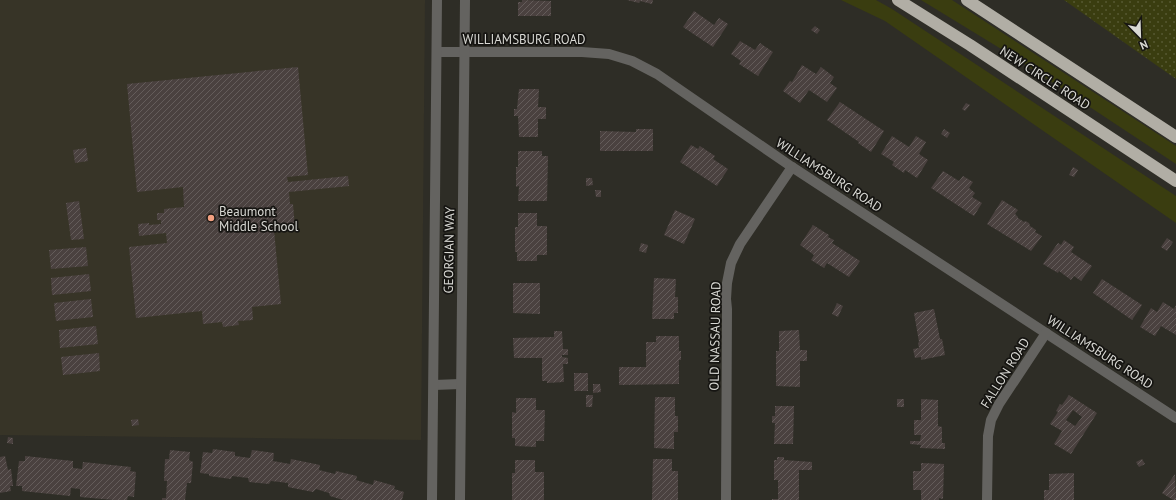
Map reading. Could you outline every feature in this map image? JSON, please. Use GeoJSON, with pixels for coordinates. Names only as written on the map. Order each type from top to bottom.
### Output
{"type":"FeatureCollection","features":[{"type":"Feature","properties":{"kind":"highway","name":"NEW CIRCLE ROAD"},"geometry":{"type":"LineString","coordinates":[[898,0],[970,45],[1176,181]]}},
{"type":"Feature","properties":{"kind":"highway","name":"NEW CIRCLE ROAD"},"geometry":{"type":"LineString","coordinates":[[966,0],[1176,137]]}},
{"type":"Feature","properties":{"kind":"street","name":"GEORGIAN WAY"},"geometry":{"type":"LineString","coordinates":[[432,500],[437,0]]}},
{"type":"Feature","properties":{"kind":"street","name":"GEORGIAN WAY"},"geometry":{"type":"LineString","coordinates":[[460,500],[465,0]]}},
{"type":"Feature","properties":{"kind":"street","name":"WILLIAMSBURG ROAD"},"geometry":{"type":"LineString","coordinates":[[437,52],[582,52],[609,54],[632,61],[657,74],[792,166],[1176,418]]}},
{"type":"Feature","properties":{"kind":"street","name":"OLD NASSAU ROAD"},"geometry":{"type":"LineString","coordinates":[[726,500],[727,283],[731,263],[740,244],[792,166]]}},
{"type":"Feature","properties":{"kind":"street","name":"FALLON ROAD"},"geometry":{"type":"LineString","coordinates":[[987,500],[988,436],[991,420],[999,404],[1046,333]]}},
{"type":"Feature","properties":{"kind":"street"},"geometry":{"type":"LineString","coordinates":[[434,385],[460,384]]}},
{"type":"Feature","properties":{"kind":"shaded area","name":"Beaumont Middle School"},"geometry":{"type":"Polygon","coordinates":[[[0,0],[425,0],[421,440],[0,435],[0,0]]]}},
{"type":"Feature","properties":{"kind":"green space"},"geometry":{"type":"Polygon","coordinates":[[[841,0],[876,0],[892,9],[1176,196],[1176,223],[885,21],[841,0]]]}},
{"type":"Feature","properties":{"kind":"green space"},"geometry":{"type":"Polygon","coordinates":[[[921,0],[952,0],[1176,146],[1176,164],[1011,55],[921,0]]]}},
{"type":"Feature","properties":{"kind":"green space"},"geometry":{"type":"Polygon","coordinates":[[[1064,0],[1176,0],[1176,79],[1064,0]]]}},
{"type":"Feature","properties":{"kind":"building"},"geometry":{"type":"Polygon","coordinates":[[[522,0],[551,1],[551,16],[518,16],[518,2],[522,2],[522,0]]]}},
{"type":"Feature","properties":{"kind":"building"},"geometry":{"type":"Polygon","coordinates":[[[627,0],[653,0],[652,4],[627,0]]]}},
{"type":"Feature","properties":{"kind":"building"},"geometry":{"type":"Polygon","coordinates":[[[694,11],[714,25],[719,18],[728,24],[713,47],[683,27],[694,11]]]}},
{"type":"Feature","properties":{"kind":"building"},"geometry":{"type":"Polygon","coordinates":[[[815,26],[820,30],[817,34],[811,30],[815,26]]]}},
{"type":"Feature","properties":{"kind":"building"},"geometry":{"type":"Polygon","coordinates":[[[740,41],[755,50],[760,43],[773,52],[758,76],[739,64],[741,61],[731,54],[740,41]]]}},
{"type":"Feature","properties":{"kind":"building"},"geometry":{"type":"Polygon","coordinates":[[[802,65],[816,74],[821,67],[834,77],[830,83],[837,88],[827,102],[809,90],[800,103],[783,91],[790,81],[792,82],[802,65]]]}},
{"type":"Feature","properties":{"kind":"building"},"geometry":{"type":"Polygon","coordinates":[[[298,67],[308,175],[287,177],[288,182],[348,176],[349,186],[289,192],[290,204],[293,204],[295,228],[274,230],[281,304],[252,307],[253,320],[238,321],[239,325],[223,327],[222,322],[203,324],[202,311],[136,318],[129,247],[167,243],[166,233],[139,236],[138,224],[161,224],[161,220],[157,220],[157,213],[164,213],[164,209],[184,207],[183,187],[137,192],[127,84],[298,67]]]}},
{"type":"Feature","properties":{"kind":"building"},"geometry":{"type":"Polygon","coordinates":[[[519,89],[539,89],[538,107],[546,107],[546,119],[538,119],[538,137],[519,137],[518,116],[514,116],[514,109],[517,109],[519,89]]]}},
{"type":"Feature","properties":{"kind":"building"},"geometry":{"type":"Polygon","coordinates":[[[840,102],[884,131],[871,152],[827,120],[840,102]]]}},
{"type":"Feature","properties":{"kind":"building"},"geometry":{"type":"Polygon","coordinates":[[[966,103],[970,105],[965,111],[962,109],[966,103]]]}},
{"type":"Feature","properties":{"kind":"building"},"geometry":{"type":"Polygon","coordinates":[[[636,129],[653,129],[653,151],[600,151],[600,131],[636,132],[636,129]]]}},
{"type":"Feature","properties":{"kind":"building"},"geometry":{"type":"Polygon","coordinates":[[[944,129],[950,133],[947,138],[941,134],[944,129]]]}},
{"type":"Feature","properties":{"kind":"building"},"geometry":{"type":"Polygon","coordinates":[[[892,136],[909,147],[916,136],[926,142],[919,154],[928,160],[917,178],[905,170],[904,173],[892,165],[894,162],[881,154],[892,136]]]}},
{"type":"Feature","properties":{"kind":"building"},"geometry":{"type":"Polygon","coordinates":[[[691,145],[698,149],[700,146],[715,156],[713,159],[728,169],[717,186],[680,162],[691,145]]]}},
{"type":"Feature","properties":{"kind":"building"},"geometry":{"type":"Polygon","coordinates":[[[86,148],[88,161],[75,163],[73,150],[86,148]]]}},
{"type":"Feature","properties":{"kind":"building"},"geometry":{"type":"Polygon","coordinates":[[[518,151],[542,151],[542,156],[548,156],[547,201],[518,201],[519,186],[516,187],[516,167],[518,167],[518,151]]]}},
{"type":"Feature","properties":{"kind":"building"},"geometry":{"type":"Polygon","coordinates":[[[1073,167],[1078,170],[1074,177],[1069,175],[1073,167]]]}},
{"type":"Feature","properties":{"kind":"building"},"geometry":{"type":"Polygon","coordinates":[[[943,171],[959,181],[963,176],[973,182],[969,188],[975,193],[972,197],[982,203],[974,216],[931,188],[943,171]]]}},
{"type":"Feature","properties":{"kind":"building"},"geometry":{"type":"Polygon","coordinates":[[[586,178],[592,178],[593,185],[586,186],[586,178]]]}},
{"type":"Feature","properties":{"kind":"building"},"geometry":{"type":"Polygon","coordinates":[[[595,190],[601,190],[601,197],[596,197],[595,190]]]}},
{"type":"Feature","properties":{"kind":"building"},"geometry":{"type":"Polygon","coordinates":[[[1002,200],[1018,210],[1015,214],[1018,218],[1029,223],[1030,226],[1036,230],[1035,232],[1042,236],[1031,251],[987,224],[1002,200]]]}},
{"type":"Feature","properties":{"kind":"building"},"geometry":{"type":"Polygon","coordinates":[[[79,201],[84,239],[71,240],[66,203],[79,201]]]}},
{"type":"Feature","properties":{"kind":"building"},"geometry":{"type":"Polygon","coordinates":[[[675,210],[695,219],[684,244],[664,235],[675,210]]]}},
{"type":"Feature","properties":{"kind":"building"},"geometry":{"type":"Polygon","coordinates":[[[518,213],[537,213],[537,226],[547,226],[547,255],[537,255],[537,261],[517,261],[517,252],[515,252],[515,227],[518,227],[518,213]]]}},
{"type":"Feature","properties":{"kind":"building"},"geometry":{"type":"Polygon","coordinates":[[[813,225],[829,235],[828,237],[834,240],[832,243],[860,261],[849,277],[827,263],[824,268],[811,260],[814,255],[800,245],[813,225]]]}},
{"type":"Feature","properties":{"kind":"building"},"geometry":{"type":"Polygon","coordinates":[[[1167,238],[1173,242],[1167,251],[1161,247],[1167,238]]]}},
{"type":"Feature","properties":{"kind":"building"},"geometry":{"type":"Polygon","coordinates":[[[1064,240],[1074,247],[1071,252],[1092,266],[1081,281],[1074,276],[1071,280],[1059,271],[1058,273],[1043,264],[1058,243],[1061,245],[1064,240]]]}},
{"type":"Feature","properties":{"kind":"building"},"geometry":{"type":"Polygon","coordinates":[[[641,243],[648,245],[646,253],[639,251],[641,243]]]}},
{"type":"Feature","properties":{"kind":"building"},"geometry":{"type":"Polygon","coordinates":[[[86,247],[88,266],[51,269],[49,250],[86,247]]]}},
{"type":"Feature","properties":{"kind":"building"},"geometry":{"type":"Polygon","coordinates":[[[89,274],[91,291],[52,295],[51,278],[89,274]]]}},
{"type":"Feature","properties":{"kind":"building"},"geometry":{"type":"Polygon","coordinates":[[[654,278],[676,279],[675,297],[678,297],[678,313],[674,313],[674,319],[652,319],[654,278]]]}},
{"type":"Feature","properties":{"kind":"building"},"geometry":{"type":"Polygon","coordinates":[[[1102,279],[1142,305],[1132,320],[1093,293],[1102,279]]]}},
{"type":"Feature","properties":{"kind":"building"},"geometry":{"type":"Polygon","coordinates":[[[513,283],[540,283],[540,314],[513,313],[513,283]]]}},
{"type":"Feature","properties":{"kind":"building"},"geometry":{"type":"Polygon","coordinates":[[[91,299],[93,317],[56,321],[54,303],[91,299]]]}},
{"type":"Feature","properties":{"kind":"building"},"geometry":{"type":"Polygon","coordinates":[[[1163,302],[1174,309],[1176,305],[1176,335],[1161,326],[1155,336],[1140,327],[1151,308],[1157,312],[1163,302]]]}},
{"type":"Feature","properties":{"kind":"building"},"geometry":{"type":"Polygon","coordinates":[[[837,303],[843,306],[838,317],[832,314],[837,303]]]}},
{"type":"Feature","properties":{"kind":"building"},"geometry":{"type":"Polygon","coordinates":[[[934,309],[945,355],[921,360],[921,357],[915,358],[913,349],[919,348],[914,313],[934,309]]]}},
{"type":"Feature","properties":{"kind":"building"},"geometry":{"type":"Polygon","coordinates":[[[96,326],[98,344],[60,348],[59,330],[96,326]]]}},
{"type":"Feature","properties":{"kind":"building"},"geometry":{"type":"Polygon","coordinates":[[[799,330],[800,350],[807,350],[807,361],[800,361],[800,387],[776,386],[776,351],[779,351],[779,331],[799,330]]]}},
{"type":"Feature","properties":{"kind":"building"},"geometry":{"type":"Polygon","coordinates":[[[554,331],[562,331],[563,349],[568,349],[568,355],[562,355],[562,357],[568,358],[568,364],[563,364],[564,382],[547,383],[547,381],[542,381],[542,358],[514,358],[513,338],[554,337],[554,331]]]}},
{"type":"Feature","properties":{"kind":"building"},"geometry":{"type":"Polygon","coordinates":[[[656,336],[679,336],[679,351],[681,351],[681,360],[679,360],[679,384],[619,385],[619,367],[646,367],[646,342],[656,342],[656,336]]]}},
{"type":"Feature","properties":{"kind":"building"},"geometry":{"type":"Polygon","coordinates":[[[99,353],[100,371],[63,375],[61,357],[99,353]]]}},
{"type":"Feature","properties":{"kind":"building"},"geometry":{"type":"Polygon","coordinates":[[[574,373],[588,373],[588,391],[574,391],[574,373]]]}},
{"type":"Feature","properties":{"kind":"building"},"geometry":{"type":"Polygon","coordinates":[[[593,384],[600,384],[601,392],[593,393],[593,384]]]}},
{"type":"Feature","properties":{"kind":"building"},"geometry":{"type":"Polygon","coordinates":[[[586,395],[593,395],[592,407],[586,407],[586,395]]]}},
{"type":"Feature","properties":{"kind":"building"},"geometry":{"type":"Polygon","coordinates":[[[1069,395],[1097,413],[1071,454],[1054,444],[1062,431],[1050,424],[1058,412],[1056,411],[1060,404],[1062,405],[1069,395]],[[1073,410],[1066,420],[1075,426],[1082,417],[1073,410]]]}},
{"type":"Feature","properties":{"kind":"building"},"geometry":{"type":"Polygon","coordinates":[[[655,397],[675,397],[675,416],[678,416],[678,432],[674,432],[674,449],[654,448],[655,397]]]}},
{"type":"Feature","properties":{"kind":"building"},"geometry":{"type":"Polygon","coordinates":[[[516,398],[536,398],[536,410],[545,410],[544,441],[536,441],[536,447],[515,446],[515,438],[512,438],[512,412],[516,413],[516,398]]]}},
{"type":"Feature","properties":{"kind":"building"},"geometry":{"type":"Polygon","coordinates":[[[897,399],[904,399],[904,407],[897,407],[897,399]]]}},
{"type":"Feature","properties":{"kind":"building"},"geometry":{"type":"Polygon","coordinates":[[[921,399],[938,400],[938,426],[942,427],[942,443],[945,443],[945,449],[920,448],[921,445],[910,444],[910,441],[920,441],[921,435],[914,435],[914,420],[921,420],[921,399]]]}},
{"type":"Feature","properties":{"kind":"building"},"geometry":{"type":"Polygon","coordinates":[[[775,406],[794,406],[793,444],[774,444],[775,423],[772,423],[772,416],[775,416],[775,406]]]}},
{"type":"Feature","properties":{"kind":"building"},"geometry":{"type":"Polygon","coordinates":[[[138,419],[139,425],[132,426],[131,420],[138,419]]]}},
{"type":"Feature","properties":{"kind":"building"},"geometry":{"type":"Polygon","coordinates":[[[8,437],[13,438],[13,444],[7,443],[8,437]]]}},
{"type":"Feature","properties":{"kind":"building"},"geometry":{"type":"Polygon","coordinates":[[[213,449],[235,452],[235,456],[250,458],[252,450],[274,453],[273,461],[290,464],[291,459],[320,465],[319,470],[335,474],[336,471],[357,476],[356,480],[373,485],[374,480],[395,486],[394,489],[404,492],[402,500],[343,500],[330,496],[329,493],[316,489],[313,492],[288,487],[288,483],[271,481],[269,484],[249,482],[248,478],[232,476],[231,479],[209,476],[209,474],[200,473],[203,452],[212,453],[213,449]]]}},
{"type":"Feature","properties":{"kind":"building"},"geometry":{"type":"Polygon","coordinates":[[[170,450],[190,452],[189,460],[193,462],[191,483],[187,483],[185,500],[162,500],[162,498],[166,498],[167,481],[164,481],[165,459],[169,459],[170,450]]]}},
{"type":"Feature","properties":{"kind":"building"},"geometry":{"type":"Polygon","coordinates":[[[5,456],[8,470],[11,469],[13,486],[10,486],[11,491],[0,493],[0,457],[5,456]]]}},
{"type":"Feature","properties":{"kind":"building"},"geometry":{"type":"Polygon","coordinates":[[[25,456],[73,461],[73,468],[82,469],[83,462],[131,467],[130,471],[136,472],[134,497],[128,496],[127,500],[114,500],[80,497],[80,489],[71,488],[70,496],[22,491],[22,486],[16,486],[19,461],[25,461],[25,456]]]}},
{"type":"Feature","properties":{"kind":"building"},"geometry":{"type":"Polygon","coordinates":[[[777,457],[784,457],[784,460],[812,462],[812,470],[799,470],[799,500],[772,500],[778,499],[778,480],[774,480],[774,460],[777,460],[777,457]]]}},
{"type":"Feature","properties":{"kind":"building"},"geometry":{"type":"Polygon","coordinates":[[[653,459],[672,459],[672,471],[678,471],[678,500],[652,500],[653,459]]]}},
{"type":"Feature","properties":{"kind":"building"},"geometry":{"type":"Polygon","coordinates":[[[1142,459],[1145,464],[1139,467],[1136,462],[1142,459]]]}},
{"type":"Feature","properties":{"kind":"building"},"geometry":{"type":"Polygon","coordinates":[[[515,460],[535,460],[535,472],[544,472],[544,500],[512,500],[512,473],[515,473],[515,460]]]}},
{"type":"Feature","properties":{"kind":"building"},"geometry":{"type":"Polygon","coordinates":[[[921,463],[944,464],[943,499],[921,500],[921,490],[913,490],[913,471],[921,471],[921,463]]]}},
{"type":"Feature","properties":{"kind":"building"},"geometry":{"type":"Polygon","coordinates":[[[1074,473],[1074,500],[1044,500],[1044,490],[1049,490],[1049,474],[1074,473]]]}},
{"type":"Feature","properties":{"kind":"building"},"geometry":{"type":"Polygon","coordinates":[[[1175,474],[1176,500],[1173,500],[1162,493],[1175,474]]]}},
{"type":"Feature","properties":{"kind":"place","name":"Beaumont Middle School"},"geometry":{"type":"Point","coordinates":[211,218]}}]}
